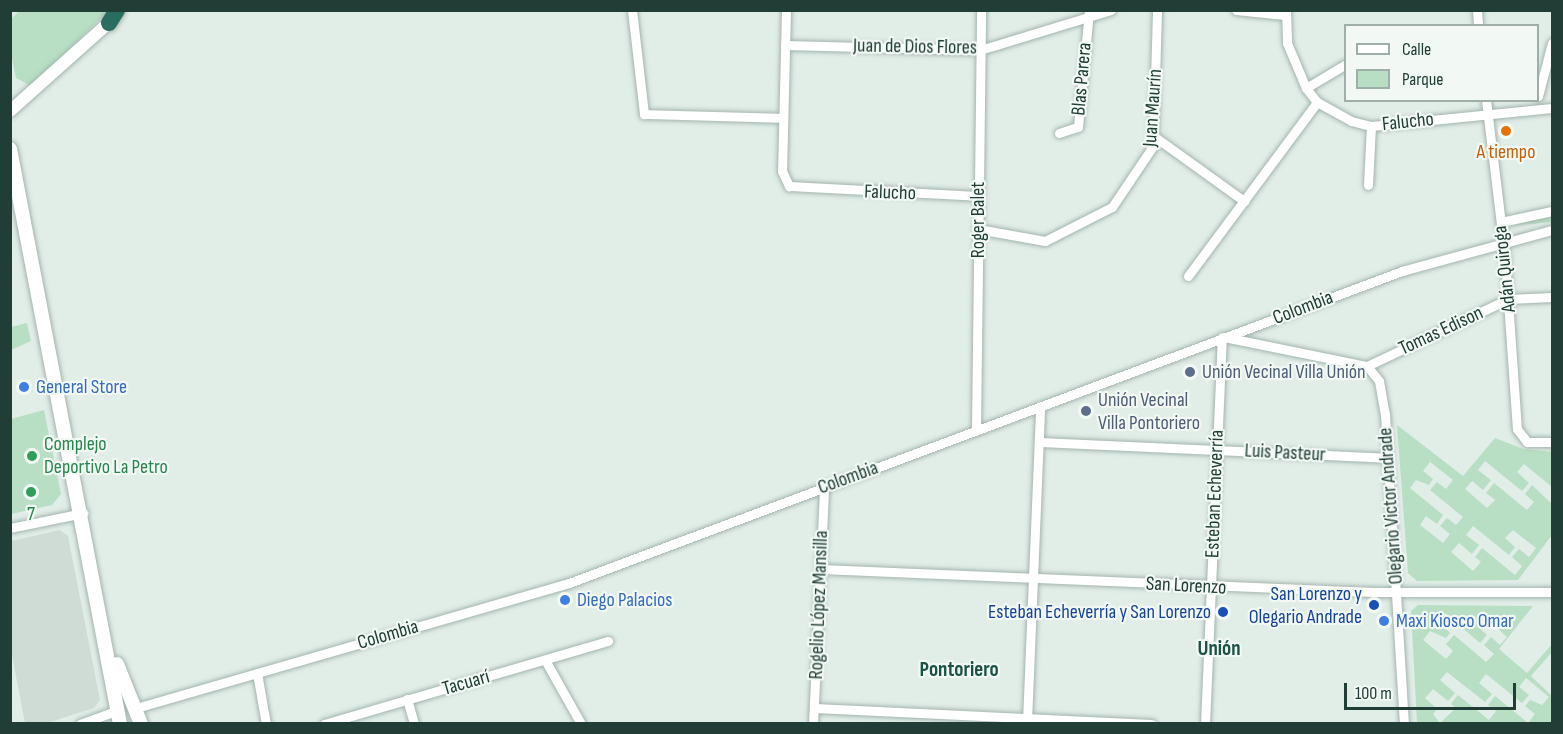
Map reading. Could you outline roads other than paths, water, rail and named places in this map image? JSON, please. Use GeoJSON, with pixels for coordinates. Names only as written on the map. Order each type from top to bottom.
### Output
{"type":"FeatureCollection","features":[{"type":"Feature","properties":{"kind":"main road"},"geometry":{"type":"LineString","coordinates":[[10,149],[83,513],[119,717]]}},
{"type":"Feature","properties":{"kind":"main road"},"geometry":{"type":"LineString","coordinates":[[103,625],[141,723]]}},
{"type":"Feature","properties":{"kind":"street"},"geometry":{"type":"LineString","coordinates":[[632,10],[644,114],[783,118],[786,10]]}},
{"type":"Feature","properties":{"kind":"street","name":"Roger Balet"},"geometry":{"type":"LineString","coordinates":[[976,430],[981,10]]}},
{"type":"Feature","properties":{"kind":"street","name":"Juan de Dios Flores"},"geometry":{"type":"LineString","coordinates":[[785,45],[980,51],[1088,14],[1111,10]]}},
{"type":"Feature","properties":{"kind":"street","name":"Juan Maurín"},"geometry":{"type":"LineString","coordinates":[[978,229],[1036,242],[1095,219],[1112,207],[1149,157],[1155,137],[1157,10]]}},
{"type":"Feature","properties":{"kind":"street"},"geometry":{"type":"LineString","coordinates":[[1188,276],[1317,102],[1306,88],[1287,43],[1286,13],[1236,10]]}},
{"type":"Feature","properties":{"kind":"street"},"geometry":{"type":"LineString","coordinates":[[10,111],[116,14]]}},
{"type":"Feature","properties":{"kind":"street","name":"Blas Parera"},"geometry":{"type":"LineString","coordinates":[[1059,133],[1078,127],[1088,14]]}},
{"type":"Feature","properties":{"kind":"street"},"geometry":{"type":"LineString","coordinates":[[1539,92],[1552,44]]}},
{"type":"Feature","properties":{"kind":"street"},"geometry":{"type":"LineString","coordinates":[[1306,88],[1344,65]]}},
{"type":"Feature","properties":{"kind":"street","name":"Falucho"},"geometry":{"type":"LineString","coordinates":[[1317,102],[1371,126],[1487,114],[1535,105],[1552,108]]}},
{"type":"Feature","properties":{"kind":"street","name":"Adán Quiroga"},"geometry":{"type":"LineString","coordinates":[[1486,102],[1503,240],[1521,438],[1552,442]]}},
{"type":"Feature","properties":{"kind":"street","name":"Falucho"},"geometry":{"type":"LineString","coordinates":[[783,118],[784,179],[802,190],[978,196]]}},
{"type":"Feature","properties":{"kind":"street","name":"Falucho"},"geometry":{"type":"LineString","coordinates":[[1368,185],[1371,126]]}},
{"type":"Feature","properties":{"kind":"street"},"geometry":{"type":"LineString","coordinates":[[1155,137],[1244,201]]}},
{"type":"Feature","properties":{"kind":"street"},"geometry":{"type":"LineString","coordinates":[[1501,222],[1552,211]]}},
{"type":"Feature","properties":{"kind":"street","name":"Colombia"},"geometry":{"type":"LineString","coordinates":[[136,708],[569,583],[1222,337],[1503,240],[1552,230]]}},
{"type":"Feature","properties":{"kind":"street","name":"Tomas Edison"},"geometry":{"type":"LineString","coordinates":[[1367,366],[1508,299],[1552,297]]}},
{"type":"Feature","properties":{"kind":"street"},"geometry":{"type":"LineString","coordinates":[[1222,337],[1367,366]]}},
{"type":"Feature","properties":{"kind":"street","name":"Esteban Echeverría"},"geometry":{"type":"LineString","coordinates":[[1204,723],[1222,337]]}},
{"type":"Feature","properties":{"kind":"street","name":"Olegario Victor Andrade"},"geometry":{"type":"LineString","coordinates":[[1367,366],[1383,395],[1404,723]]}},
{"type":"Feature","properties":{"kind":"street"},"geometry":{"type":"LineString","coordinates":[[1027,721],[1040,406]]}},
{"type":"Feature","properties":{"kind":"street","name":"Luis Pasteur"},"geometry":{"type":"LineString","coordinates":[[1039,442],[1388,458]]}},
{"type":"Feature","properties":{"kind":"street","name":"Rogelio López Mansilla"},"geometry":{"type":"LineString","coordinates":[[813,723],[824,487]]}},
{"type":"Feature","properties":{"kind":"street"},"geometry":{"type":"LineString","coordinates":[[10,528],[83,513]]}},
{"type":"Feature","properties":{"kind":"street","name":"San Lorenzo"},"geometry":{"type":"LineString","coordinates":[[820,568],[1212,587],[1397,592],[1552,592]]}},
{"type":"Feature","properties":{"kind":"street","name":"Tacuarí"},"geometry":{"type":"LineString","coordinates":[[324,723],[608,641]]}},
{"type":"Feature","properties":{"kind":"street"},"geometry":{"type":"LineString","coordinates":[[545,660],[581,723]]}},
{"type":"Feature","properties":{"kind":"street"},"geometry":{"type":"LineString","coordinates":[[257,673],[266,723]]}},
{"type":"Feature","properties":{"kind":"street"},"geometry":{"type":"LineString","coordinates":[[407,699],[414,723]]}},
{"type":"Feature","properties":{"kind":"street"},"geometry":{"type":"LineString","coordinates":[[814,708],[1027,721],[1152,723]]}},
{"type":"Feature","properties":{"kind":"street"},"geometry":{"type":"LineString","coordinates":[[80,723],[119,717]]}},
{"type":"Feature","properties":{"kind":"place","name":"A tiempo"},"geometry":{"type":"Point","coordinates":[1506,131]}},
{"type":"Feature","properties":{"kind":"place","name":"Unión Vecinal Villa Unión"},"geometry":{"type":"Point","coordinates":[1190,372]}},
{"type":"Feature","properties":{"kind":"place","name":"General Store"},"geometry":{"type":"Point","coordinates":[24,387]}},
{"type":"Feature","properties":{"kind":"place","name":"Unión Vecinal Villa Pontoriero"},"geometry":{"type":"Point","coordinates":[1086,411]}},
{"type":"Feature","properties":{"kind":"place","name":"Complejo Deportivo La Petro"},"geometry":{"type":"Point","coordinates":[32,456]}},
{"type":"Feature","properties":{"kind":"place","name":"7"},"geometry":{"type":"Point","coordinates":[31,492]}},
{"type":"Feature","properties":{"kind":"place","name":"Diego Palacios"},"geometry":{"type":"Point","coordinates":[565,600]}},
{"type":"Feature","properties":{"kind":"place","name":"San Lorenzo y Olegario Andrade"},"geometry":{"type":"Point","coordinates":[1374,605]}},
{"type":"Feature","properties":{"kind":"place","name":"Esteban Echeverría y San Lorenzo"},"geometry":{"type":"Point","coordinates":[1223,612]}},
{"type":"Feature","properties":{"kind":"place","name":"Maxi Kiosco Omar"},"geometry":{"type":"Point","coordinates":[1384,621]}},
{"type":"Feature","properties":{"kind":"district","name":"Unión"},"geometry":{"type":"Point","coordinates":[1219,649]}},
{"type":"Feature","properties":{"kind":"district","name":"Pontoriero"},"geometry":{"type":"Point","coordinates":[959,670]}}]}
